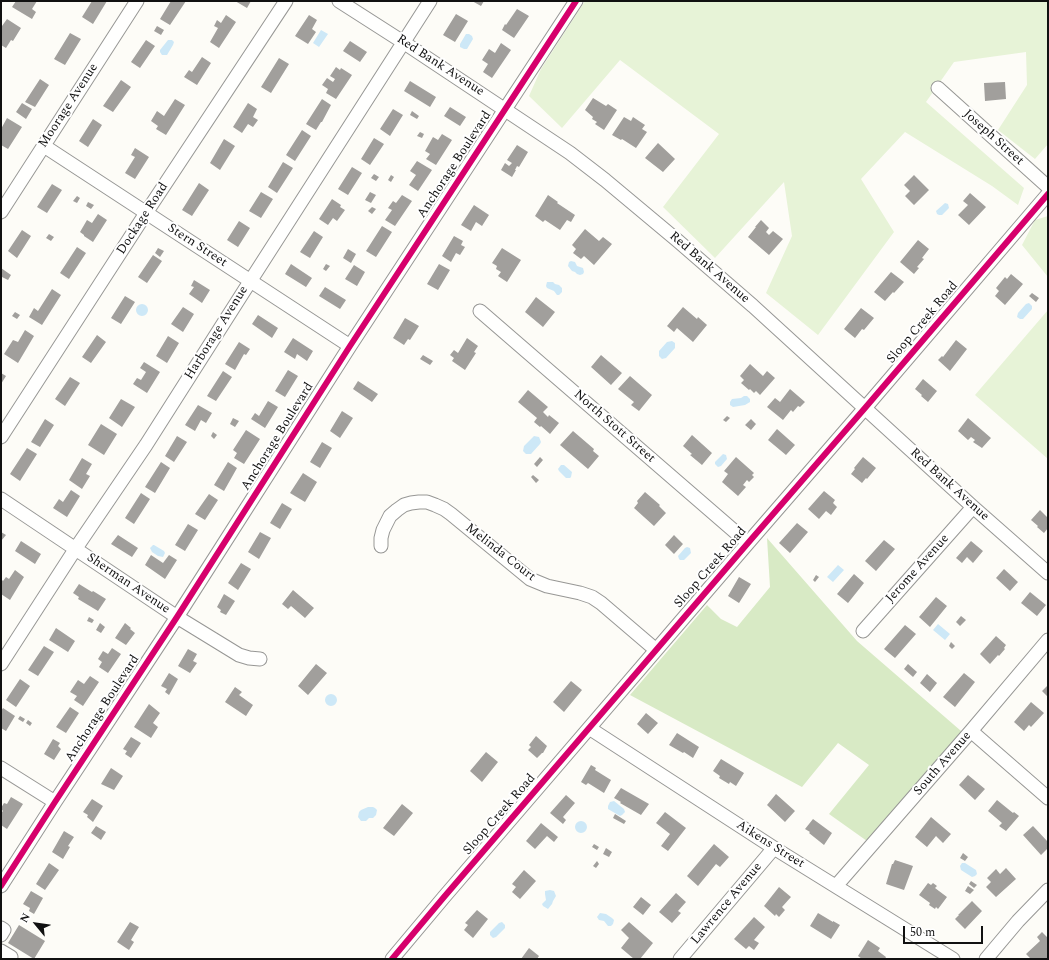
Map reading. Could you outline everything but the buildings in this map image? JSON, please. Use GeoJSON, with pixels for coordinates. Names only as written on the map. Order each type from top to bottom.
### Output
{"type":"FeatureCollection","features":[{"type":"Feature","properties":{"kind":"street","name":"Moorage Avenue"},"geometry":{"type":"LineString","coordinates":[[1,212],[137,1]]}},
{"type":"Feature","properties":{"kind":"street","name":"Dockage Road"},"geometry":{"type":"LineString","coordinates":[[1,437],[286,1]]}},
{"type":"Feature","properties":{"kind":"street","name":"Red Bank Avenue"},"geometry":{"type":"LineString","coordinates":[[339,1],[570,153],[611,185],[748,301],[973,507],[1048,573]]}},
{"type":"Feature","properties":{"kind":"street","name":"Harborage Avenue"},"geometry":{"type":"LineString","coordinates":[[1,664],[76,548],[146,445],[430,1]]}},
{"type":"Feature","properties":{"kind":"street","name":"Anchorage Boulevard"},"geometry":{"type":"LineString","coordinates":[[1,886],[178,617],[350,346],[576,1]]}},
{"type":"Feature","properties":{"kind":"street","name":"Joseph Street"},"geometry":{"type":"LineString","coordinates":[[938,88],[1048,187]]}},
{"type":"Feature","properties":{"kind":"street","name":"Stern Street"},"geometry":{"type":"LineString","coordinates":[[44,146],[350,346]]}},
{"type":"Feature","properties":{"kind":"street","name":"Sloop Creek Road"},"geometry":{"type":"LineString","coordinates":[[392,959],[1048,194]]}},
{"type":"Feature","properties":{"kind":"street","name":"North Stott Street"},"geometry":{"type":"LineString","coordinates":[[480,311],[748,543]]}},
{"type":"Feature","properties":{"kind":"street","name":"Sherman Avenue"},"geometry":{"type":"LineString","coordinates":[[1,499],[178,617],[239,655],[260,659]]}},
{"type":"Feature","properties":{"kind":"street","name":"Melinda Court"},"geometry":{"type":"LineString","coordinates":[[381,546],[381,538],[386,522],[397,510],[404,505],[411,503],[427,502],[435,505],[452,514],[530,579],[547,586],[592,597],[656,650]]}},
{"type":"Feature","properties":{"kind":"street","name":"Jerome Avenue"},"geometry":{"type":"LineString","coordinates":[[863,631],[973,507]]}},
{"type":"Feature","properties":{"kind":"street","name":"South Avenue"},"geometry":{"type":"LineString","coordinates":[[836,886],[1048,640]]}},
{"type":"Feature","properties":{"kind":"street","name":"Aikens Street"},"geometry":{"type":"LineString","coordinates":[[589,728],[774,848],[953,959]]}},
{"type":"Feature","properties":{"kind":"street"},"geometry":{"type":"LineString","coordinates":[[971,731],[1048,798]]}},
{"type":"Feature","properties":{"kind":"street"},"geometry":{"type":"LineString","coordinates":[[1,768],[55,802]]}},
{"type":"Feature","properties":{"kind":"street","name":"Lawrence Avenue"},"geometry":{"type":"LineString","coordinates":[[680,959],[774,848]]}},
{"type":"Feature","properties":{"kind":"street"},"geometry":{"type":"LineString","coordinates":[[986,959],[1018,921],[1048,890]]}},
{"type":"Feature","properties":{"kind":"street"},"geometry":{"type":"LineString","coordinates":[[1,928],[4,930],[1,935]]}},
{"type":"Feature","properties":{"kind":"street"},"geometry":{"type":"LineString","coordinates":[[1,951],[11,958],[10,959]]}},
{"type":"Feature","properties":{"kind":"green space"},"geometry":{"type":"Polygon","coordinates":[[[585,1],[1048,1],[1048,144],[1035,159],[998,130],[1027,85],[1026,52],[954,62],[926,102],[1024,188],[1018,205],[992,186],[905,132],[861,179],[894,232],[818,335],[766,293],[792,236],[784,182],[715,258],[663,207],[719,134],[620,60],[562,128],[529,96],[541,69],[585,1]]]}},
{"type":"Feature","properties":{"kind":"green space"},"geometry":{"type":"Polygon","coordinates":[[[1048,216],[1048,277],[1022,245],[1035,220],[1048,216]]]}},
{"type":"Feature","properties":{"kind":"green space"},"geometry":{"type":"Polygon","coordinates":[[[1048,310],[1048,459],[975,395],[1048,310]]]}},
{"type":"Feature","properties":{"kind":"green space"},"geometry":{"type":"Polygon","coordinates":[[[767,538],[857,641],[968,737],[874,846],[829,814],[869,765],[838,743],[802,787],[630,695],[707,605],[721,619],[737,627],[770,587],[767,538]]]}},
{"type":"Feature","properties":{"kind":"water"},"geometry":{"type":"Polygon","coordinates":[[[321,30],[328,34],[319,47],[313,43],[321,30]]]}},
{"type":"Feature","properties":{"kind":"water"},"geometry":{"type":"Polygon","coordinates":[[[466,34],[472,36],[473,39],[467,49],[464,49],[460,47],[460,44],[466,34]]]}},
{"type":"Feature","properties":{"kind":"water"},"geometry":{"type":"Polygon","coordinates":[[[168,40],[172,40],[174,42],[173,45],[167,55],[162,55],[160,50],[168,40]]]}},
{"type":"Feature","properties":{"kind":"water"},"geometry":{"type":"Polygon","coordinates":[[[945,203],[948,204],[949,208],[942,215],[937,214],[936,211],[945,203]]]}},
{"type":"Feature","properties":{"kind":"water"},"geometry":{"type":"Polygon","coordinates":[[[569,262],[575,262],[577,266],[583,268],[583,274],[580,275],[572,271],[568,266],[569,262]]]}},
{"type":"Feature","properties":{"kind":"water"},"geometry":{"type":"Polygon","coordinates":[[[547,282],[553,282],[559,285],[562,288],[562,292],[557,295],[554,291],[547,288],[547,282]]]}},
{"type":"Feature","properties":{"kind":"water"},"geometry":{"type":"Polygon","coordinates":[[[1029,303],[1032,306],[1032,309],[1023,319],[1017,317],[1018,313],[1026,304],[1029,303]]]}},
{"type":"Feature","properties":{"kind":"water"},"geometry":{"type":"Polygon","coordinates":[[[142,304],[146,306],[148,310],[146,314],[142,316],[138,314],[136,310],[138,306],[142,304]]]}},
{"type":"Feature","properties":{"kind":"water"},"geometry":{"type":"Polygon","coordinates":[[[672,341],[675,343],[675,348],[666,358],[662,359],[659,356],[659,351],[667,342],[672,341]]]}},
{"type":"Feature","properties":{"kind":"water"},"geometry":{"type":"Polygon","coordinates":[[[747,396],[750,399],[750,402],[745,405],[733,407],[730,405],[732,399],[741,398],[747,396]]]}},
{"type":"Feature","properties":{"kind":"water"},"geometry":{"type":"Polygon","coordinates":[[[534,436],[539,437],[541,442],[531,454],[526,454],[523,451],[524,446],[534,436]]]}},
{"type":"Feature","properties":{"kind":"water"},"geometry":{"type":"Polygon","coordinates":[[[723,454],[726,455],[727,459],[721,466],[718,467],[715,462],[723,454]]]}},
{"type":"Feature","properties":{"kind":"water"},"geometry":{"type":"Polygon","coordinates":[[[561,465],[564,465],[572,472],[570,478],[566,478],[559,471],[558,469],[561,465]]]}},
{"type":"Feature","properties":{"kind":"water"},"geometry":{"type":"Polygon","coordinates":[[[153,545],[164,551],[165,553],[163,557],[152,552],[150,548],[153,545]]]}},
{"type":"Feature","properties":{"kind":"water"},"geometry":{"type":"Polygon","coordinates":[[[687,547],[690,548],[691,553],[684,560],[680,560],[678,556],[687,547]]]}},
{"type":"Feature","properties":{"kind":"water"},"geometry":{"type":"Polygon","coordinates":[[[838,565],[844,570],[833,582],[827,577],[838,565]]]}},
{"type":"Feature","properties":{"kind":"water"},"geometry":{"type":"Polygon","coordinates":[[[938,624],[950,634],[945,640],[933,630],[938,624]]]}},
{"type":"Feature","properties":{"kind":"water"},"geometry":{"type":"Polygon","coordinates":[[[329,694],[333,694],[337,700],[333,706],[329,706],[325,702],[325,698],[329,694]]]}},
{"type":"Feature","properties":{"kind":"water"},"geometry":{"type":"Polygon","coordinates":[[[614,801],[624,809],[625,812],[620,816],[608,809],[610,802],[614,801]]]}},
{"type":"Feature","properties":{"kind":"water"},"geometry":{"type":"Polygon","coordinates":[[[368,807],[373,807],[377,810],[376,815],[366,821],[361,821],[358,817],[359,812],[368,807]]]}},
{"type":"Feature","properties":{"kind":"water"},"geometry":{"type":"Polygon","coordinates":[[[581,821],[585,823],[587,827],[585,831],[581,833],[577,831],[575,827],[577,823],[581,821]]]}},
{"type":"Feature","properties":{"kind":"water"},"geometry":{"type":"Polygon","coordinates":[[[962,863],[965,863],[976,870],[977,874],[972,877],[961,870],[960,866],[962,863]]]}},
{"type":"Feature","properties":{"kind":"water"},"geometry":{"type":"Polygon","coordinates":[[[545,891],[554,891],[556,896],[548,909],[542,904],[546,900],[545,891]]]}},
{"type":"Feature","properties":{"kind":"water"},"geometry":{"type":"Polygon","coordinates":[[[600,913],[606,914],[614,920],[611,926],[608,926],[604,921],[599,920],[597,917],[600,913]]]}},
{"type":"Feature","properties":{"kind":"water"},"geometry":{"type":"Polygon","coordinates":[[[502,922],[505,925],[505,928],[493,938],[490,935],[490,932],[502,922]]]}},
{"type":"Feature","properties":{"kind":"cycle path"},"geometry":{"type":"LineString","coordinates":[[1,886],[177,617],[350,346],[576,1]]}},
{"type":"Feature","properties":{"kind":"cycle path"},"geometry":{"type":"LineString","coordinates":[[392,959],[1048,194]]}}]}
